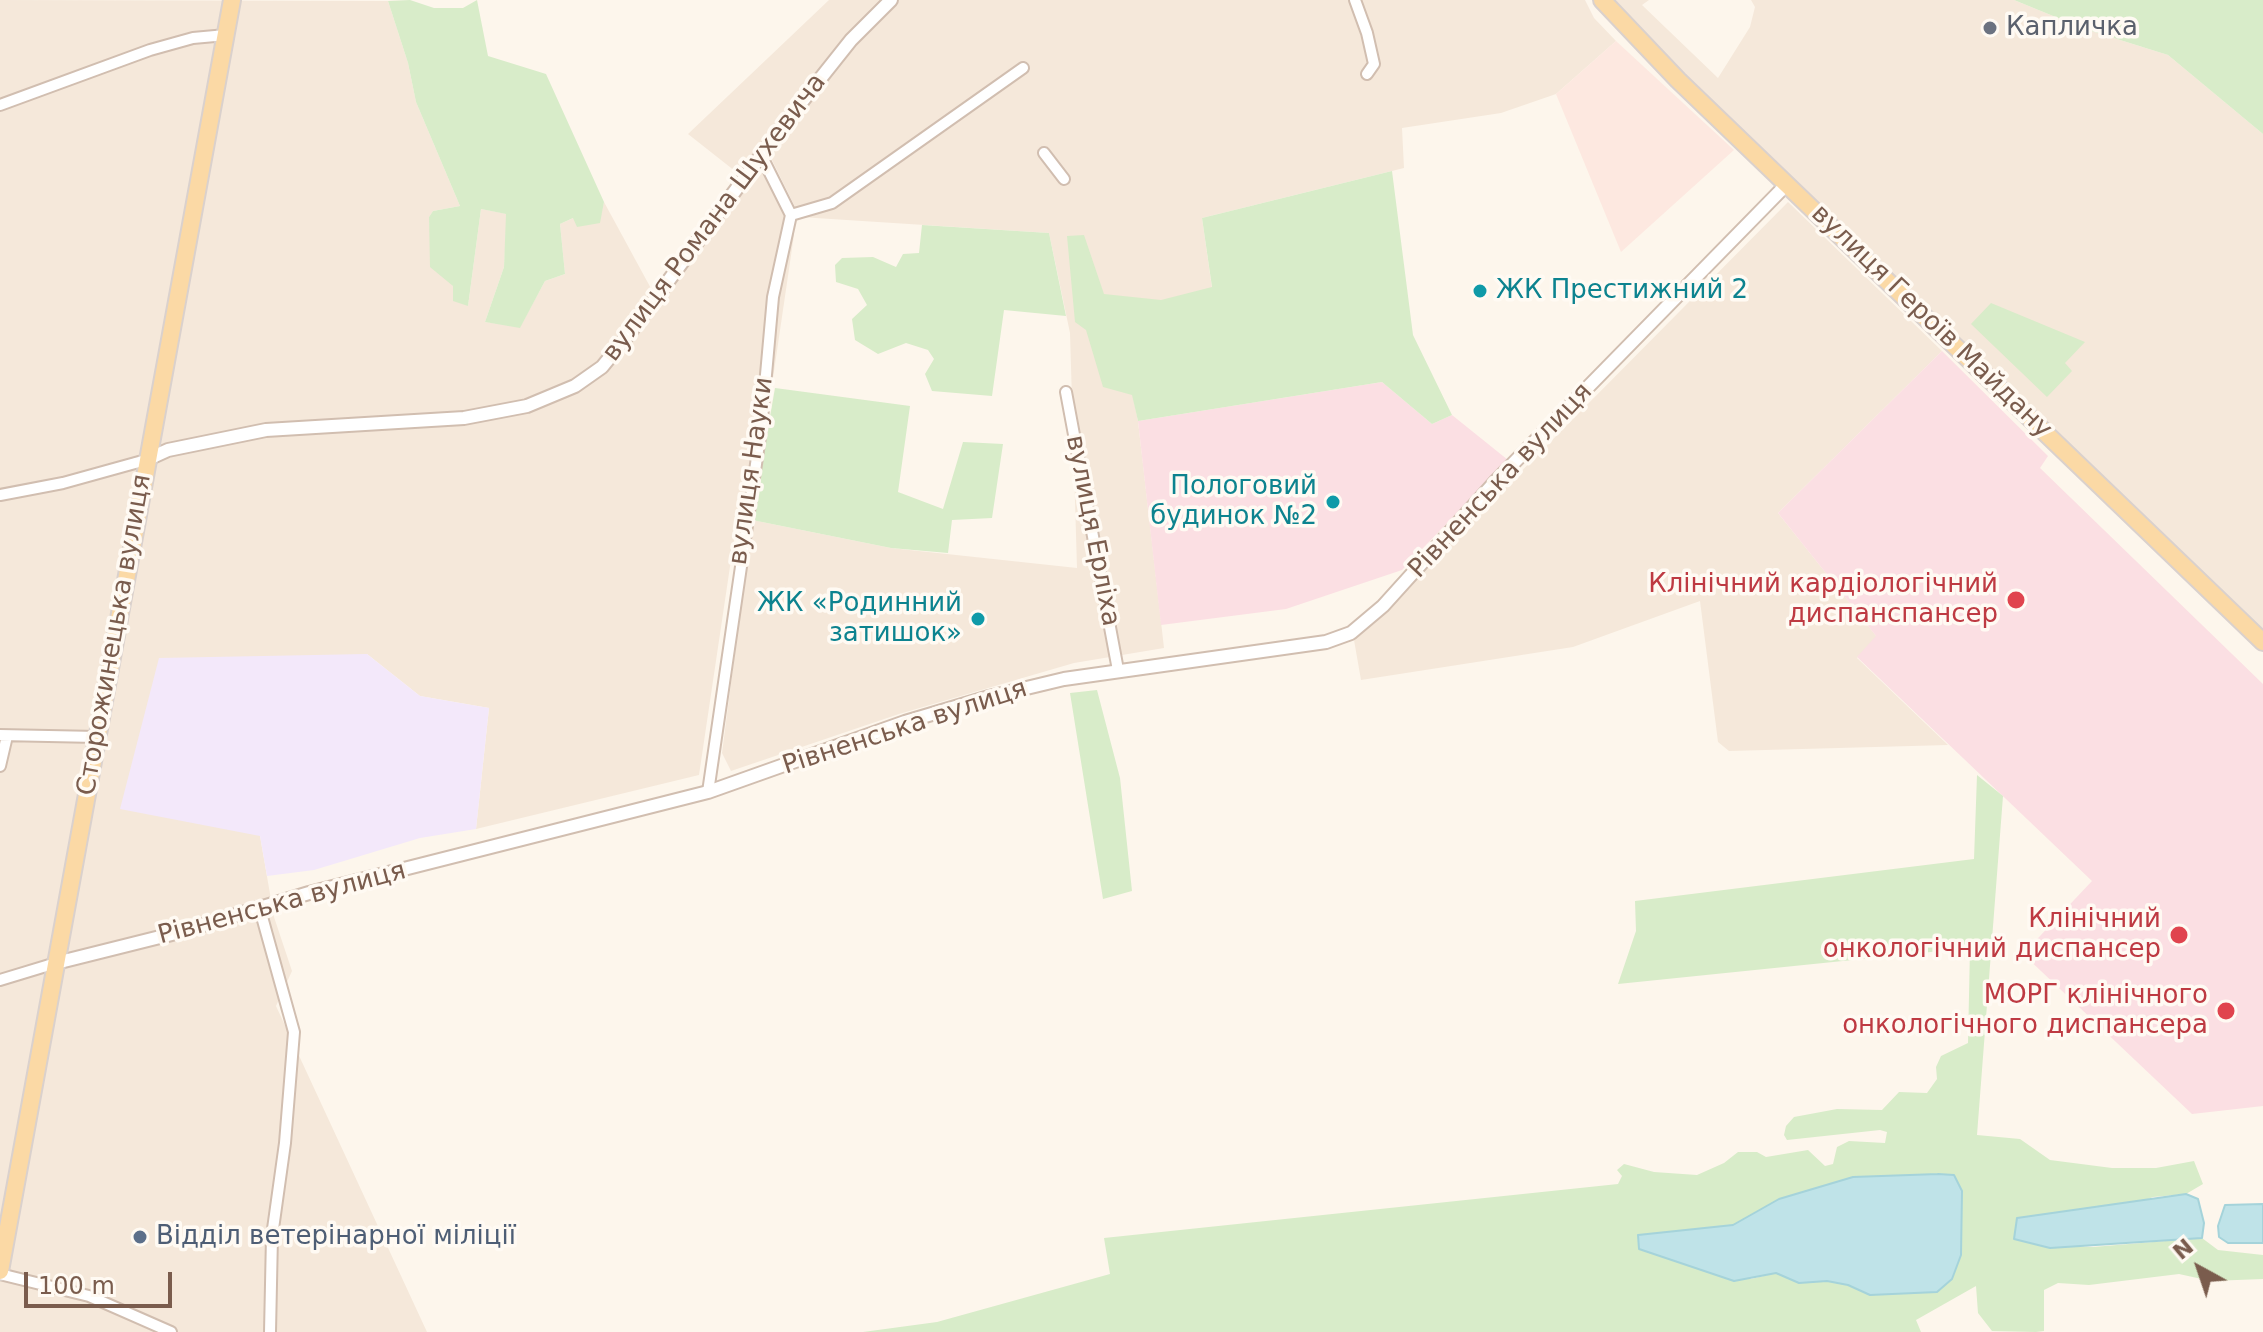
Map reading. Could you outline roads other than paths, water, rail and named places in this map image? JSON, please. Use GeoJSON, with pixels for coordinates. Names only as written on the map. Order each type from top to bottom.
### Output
{"type":"FeatureCollection","features":[{"type":"Feature","properties":{"kind":"main road","name":"Сторожинецька вулиця"},"geometry":{"type":"LineString","coordinates":[[0,1273],[5,1212],[56,963],[232,0]]}},
{"type":"Feature","properties":{"kind":"main road","name":"вулиця Героїв Майдану"},"geometry":{"type":"LineString","coordinates":[[1609,2],[1787,184],[2263,642]]}},
{"type":"Feature","properties":{"kind":"street","name":"вулиця Романа Шухевича"},"geometry":{"type":"LineString","coordinates":[[0,495],[63,483],[182,447],[266,430],[464,418],[527,406],[575,386],[602,367],[699,235],[851,40],[891,0]]}},
{"type":"Feature","properties":{"kind":"street"},"geometry":{"type":"LineString","coordinates":[[1355,0],[1374,64],[1367,74]]}},
{"type":"Feature","properties":{"kind":"street"},"geometry":{"type":"LineString","coordinates":[[0,105],[150,50],[193,38],[226,35]]}},
{"type":"Feature","properties":{"kind":"street"},"geometry":{"type":"LineString","coordinates":[[762,157],[791,215],[832,203],[1023,68]]}},
{"type":"Feature","properties":{"kind":"street"},"geometry":{"type":"LineString","coordinates":[[1044,153],[1064,179]]}},
{"type":"Feature","properties":{"kind":"street","name":"Рівненська вулиця"},"geometry":{"type":"LineString","coordinates":[[0,980],[180,932],[259,906],[708,792],[905,722],[989,697],[1118,670],[1326,642],[1351,633],[1383,606],[1495,482],[1787,184]]}},
{"type":"Feature","properties":{"kind":"street","name":"вулиця Науки"},"geometry":{"type":"LineString","coordinates":[[708,792],[761,430],[773,297],[791,215]]}},
{"type":"Feature","properties":{"kind":"street","name":"вулиця Ерліха"},"geometry":{"type":"LineString","coordinates":[[1066,392],[1118,670]]}},
{"type":"Feature","properties":{"kind":"street"},"geometry":{"type":"LineString","coordinates":[[0,766],[4,736],[97,737]]}},
{"type":"Feature","properties":{"kind":"street"},"geometry":{"type":"LineString","coordinates":[[259,906],[294,1032],[285,1143],[272,1236],[270,1332]]}},
{"type":"Feature","properties":{"kind":"street"},"geometry":{"type":"LineString","coordinates":[[0,1273],[89,1296],[171,1332]]}},
{"type":"Feature","properties":{"kind":"water"},"geometry":{"type":"Polygon","coordinates":[[[1954,1175],[1962,1191],[1961,1255],[1952,1279],[1937,1292],[1870,1295],[1848,1285],[1827,1281],[1799,1283],[1776,1273],[1734,1281],[1639,1249],[1638,1235],[1733,1225],[1779,1199],[1853,1177],[1954,1175]]]}},
{"type":"Feature","properties":{"kind":"water"},"geometry":{"type":"Polygon","coordinates":[[[2186,1194],[2198,1199],[2204,1223],[2202,1238],[2050,1248],[2014,1239],[2017,1218],[2186,1194]]]}},
{"type":"Feature","properties":{"kind":"water"},"geometry":{"type":"Polygon","coordinates":[[[2263,1204],[2263,1243],[2228,1243],[2219,1237],[2218,1226],[2225,1205],[2263,1204]]]}},
{"type":"Feature","properties":{"kind":"place","name":"Капличка"},"geometry":{"type":"Point","coordinates":[1990,28]}},
{"type":"Feature","properties":{"kind":"place","name":"ЖК Престижний 2"},"geometry":{"type":"Point","coordinates":[1480,291]}},
{"type":"Feature","properties":{"kind":"place","name":"Пологовий будинок №2"},"geometry":{"type":"Point","coordinates":[1333,502]}},
{"type":"Feature","properties":{"kind":"place","name":"Клінічний кардіологічний диспанспансер"},"geometry":{"type":"Point","coordinates":[2016,600]}},
{"type":"Feature","properties":{"kind":"place","name":"ЖК «Родинний затишок»"},"geometry":{"type":"Point","coordinates":[978,619]}},
{"type":"Feature","properties":{"kind":"place","name":"Клінічний онкологічний диспансер"},"geometry":{"type":"Point","coordinates":[2179,935]}},
{"type":"Feature","properties":{"kind":"place","name":"МОРГ клінічного онкологічного диспансера"},"geometry":{"type":"Point","coordinates":[2226,1011]}},
{"type":"Feature","properties":{"kind":"place","name":"Відділ ветерінарної міліції"},"geometry":{"type":"Point","coordinates":[140,1237]}}]}
